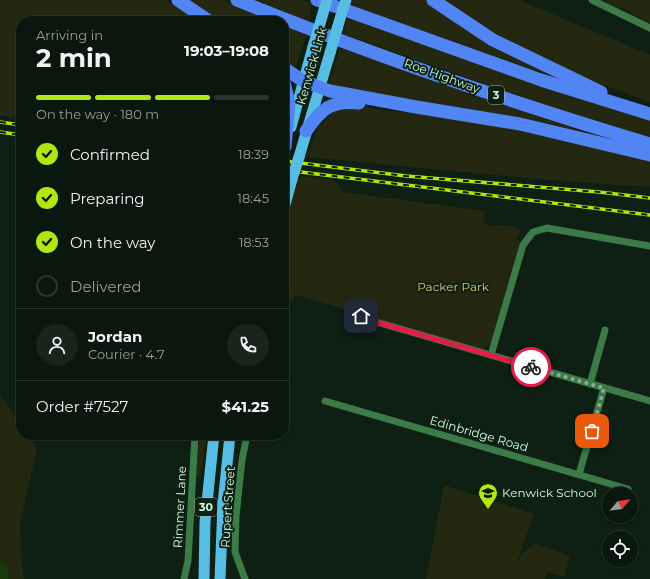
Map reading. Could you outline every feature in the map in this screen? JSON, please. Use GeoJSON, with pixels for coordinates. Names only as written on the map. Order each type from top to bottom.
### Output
{"type":"FeatureCollection","features":[{"type":"Feature","properties":{"kind":"highway"},"geometry":{"type":"LineString","coordinates":[[178,0],[202,16]]}},
{"type":"Feature","properties":{"kind":"highway","name":"Roe Highway"},"geometry":{"type":"LineString","coordinates":[[237,0],[278,16]]}},
{"type":"Feature","properties":{"kind":"highway"},"geometry":{"type":"LineString","coordinates":[[317,0],[542,80],[650,114]]}},
{"type":"Feature","properties":{"kind":"highway","name":"Kenwick Link"},"geometry":{"type":"LineString","coordinates":[[289,130],[327,0]]}},
{"type":"Feature","properties":{"kind":"highway","name":"Kenwick Link"},"geometry":{"type":"LineString","coordinates":[[289,189],[346,0]]}},
{"type":"Feature","properties":{"kind":"highway"},"geometry":{"type":"LineString","coordinates":[[433,0],[493,40],[584,85],[650,114]]}},
{"type":"Feature","properties":{"kind":"highway","name":"Roe Highway"},"geometry":{"type":"LineString","coordinates":[[289,20],[528,107],[650,144]]}},
{"type":"Feature","properties":{"kind":"highway"},"geometry":{"type":"LineString","coordinates":[[289,71],[303,81],[319,88],[416,107],[520,124],[650,155]]}},
{"type":"Feature","properties":{"kind":"highway"},"geometry":{"type":"LineString","coordinates":[[306,130],[318,113],[340,103],[348,102],[400,109],[416,107]]}},
{"type":"Feature","properties":{"kind":"highway","name":"30"},"geometry":{"type":"LineString","coordinates":[[204,579],[205,522],[213,440]]}},
{"type":"Feature","properties":{"kind":"highway","name":"30"},"geometry":{"type":"LineString","coordinates":[[220,579],[222,504],[229,440]]}},
{"type":"Feature","properties":{"kind":"street"},"geometry":{"type":"LineString","coordinates":[[592,0],[650,28]]}},
{"type":"Feature","properties":{"kind":"street"},"geometry":{"type":"LineString","coordinates":[[491,355],[523,245],[533,232],[547,228],[650,246]]}},
{"type":"Feature","properties":{"kind":"street"},"geometry":{"type":"LineString","coordinates":[[361,316],[373,321],[650,401]]}},
{"type":"Feature","properties":{"kind":"street"},"geometry":{"type":"LineString","coordinates":[[590,384],[605,330]]}},
{"type":"Feature","properties":{"kind":"street"},"geometry":{"type":"LineString","coordinates":[[579,474],[604,388]]}},
{"type":"Feature","properties":{"kind":"street","name":"Edinbridge Road"},"geometry":{"type":"LineString","coordinates":[[325,402],[621,487]]}},
{"type":"Feature","properties":{"kind":"street","name":"Rimmer Lane"},"geometry":{"type":"LineString","coordinates":[[184,579],[188,561],[195,440]]}},
{"type":"Feature","properties":{"kind":"street","name":"Rupert Street"},"geometry":{"type":"LineString","coordinates":[[245,579],[237,559],[235,544],[239,487],[246,440]]}},
{"type":"Feature","properties":{"kind":"green space"},"geometry":{"type":"Polygon","coordinates":[[[0,0],[165,0],[194,16],[16,16],[16,117],[0,115],[0,0]]]}},
{"type":"Feature","properties":{"kind":"green space"},"geometry":{"type":"Polygon","coordinates":[[[187,0],[224,0],[264,16],[211,16],[187,0]]]}},
{"type":"Feature","properties":{"kind":"green space"},"geometry":{"type":"Polygon","coordinates":[[[255,0],[304,0],[312,3],[309,22],[255,0]]]}},
{"type":"Feature","properties":{"kind":"green space"},"geometry":{"type":"Polygon","coordinates":[[[353,0],[428,0],[566,81],[351,6],[353,0]]]}},
{"type":"Feature","properties":{"kind":"green space"},"geometry":{"type":"Polygon","coordinates":[[[442,0],[519,0],[650,55],[650,102],[577,75],[516,46],[442,0]]]}},
{"type":"Feature","properties":{"kind":"green space"},"geometry":{"type":"Polygon","coordinates":[[[607,0],[650,0],[650,24],[622,8],[618,9],[606,3],[607,0]]]}},
{"type":"Feature","properties":{"kind":"green space"},"geometry":{"type":"Polygon","coordinates":[[[348,15],[548,87],[650,120],[650,138],[553,108],[343,34],[348,15]]]}},
{"type":"Feature","properties":{"kind":"green space"},"geometry":{"type":"Polygon","coordinates":[[[289,26],[307,33],[295,69],[289,67],[289,26]]]}},
{"type":"Feature","properties":{"kind":"green space"},"geometry":{"type":"Polygon","coordinates":[[[341,46],[438,82],[621,143],[328,86],[341,46]]]}},
{"type":"Feature","properties":{"kind":"green space"},"geometry":{"type":"Polygon","coordinates":[[[350,106],[403,112],[411,111],[504,124],[650,160],[650,187],[547,180],[307,157],[318,127],[334,112],[333,110],[350,106]]]}},
{"type":"Feature","properties":{"kind":"green space","name":"Packer Park"},"geometry":{"type":"Polygon","coordinates":[[[301,176],[334,180],[343,192],[485,211],[483,222],[486,224],[491,226],[506,225],[522,230],[515,239],[520,241],[490,346],[482,349],[296,295],[289,305],[289,208],[296,179],[300,179],[301,176]]]}},
{"type":"Feature","properties":{"kind":"green space"},"geometry":{"type":"Polygon","coordinates":[[[0,394],[16,417],[16,440],[31,440],[37,449],[20,523],[24,579],[0,579],[0,394]]]}},
{"type":"Feature","properties":{"kind":"green space"},"geometry":{"type":"Polygon","coordinates":[[[199,440],[206,440],[200,477],[196,476],[199,440]]]}},
{"type":"Feature","properties":{"kind":"green space"},"geometry":{"type":"Polygon","coordinates":[[[444,485],[534,514],[515,568],[523,552],[536,544],[570,556],[564,577],[547,572],[545,579],[426,579],[444,485]]]}},
{"type":"Feature","properties":{"kind":"waterway"},"geometry":{"type":"LineString","coordinates":[[0,567],[3,579]]}},
{"type":"Feature","properties":{"kind":"railway"},"geometry":{"type":"LineString","coordinates":[[0,122],[16,124]]}},
{"type":"Feature","properties":{"kind":"railway"},"geometry":{"type":"LineString","coordinates":[[0,132],[16,134]]}},
{"type":"Feature","properties":{"kind":"railway"},"geometry":{"type":"LineString","coordinates":[[289,162],[406,176],[599,192],[650,198]]}},
{"type":"Feature","properties":{"kind":"railway"},"geometry":{"type":"LineString","coordinates":[[289,171],[650,215]]}},
{"type":"Feature","properties":{"kind":"way so far"},"geometry":{"type":"LineString","coordinates":[[531,367],[604,388],[592,431]]}},
{"type":"Feature","properties":{"kind":"place","name":"Kenwick School"},"geometry":{"type":"Point","coordinates":[488,510]}},
{"type":"Feature","properties":{"kind":"route"},"geometry":{"type":"LineString","coordinates":[[361,316],[373,321],[531,367]]}}]}
